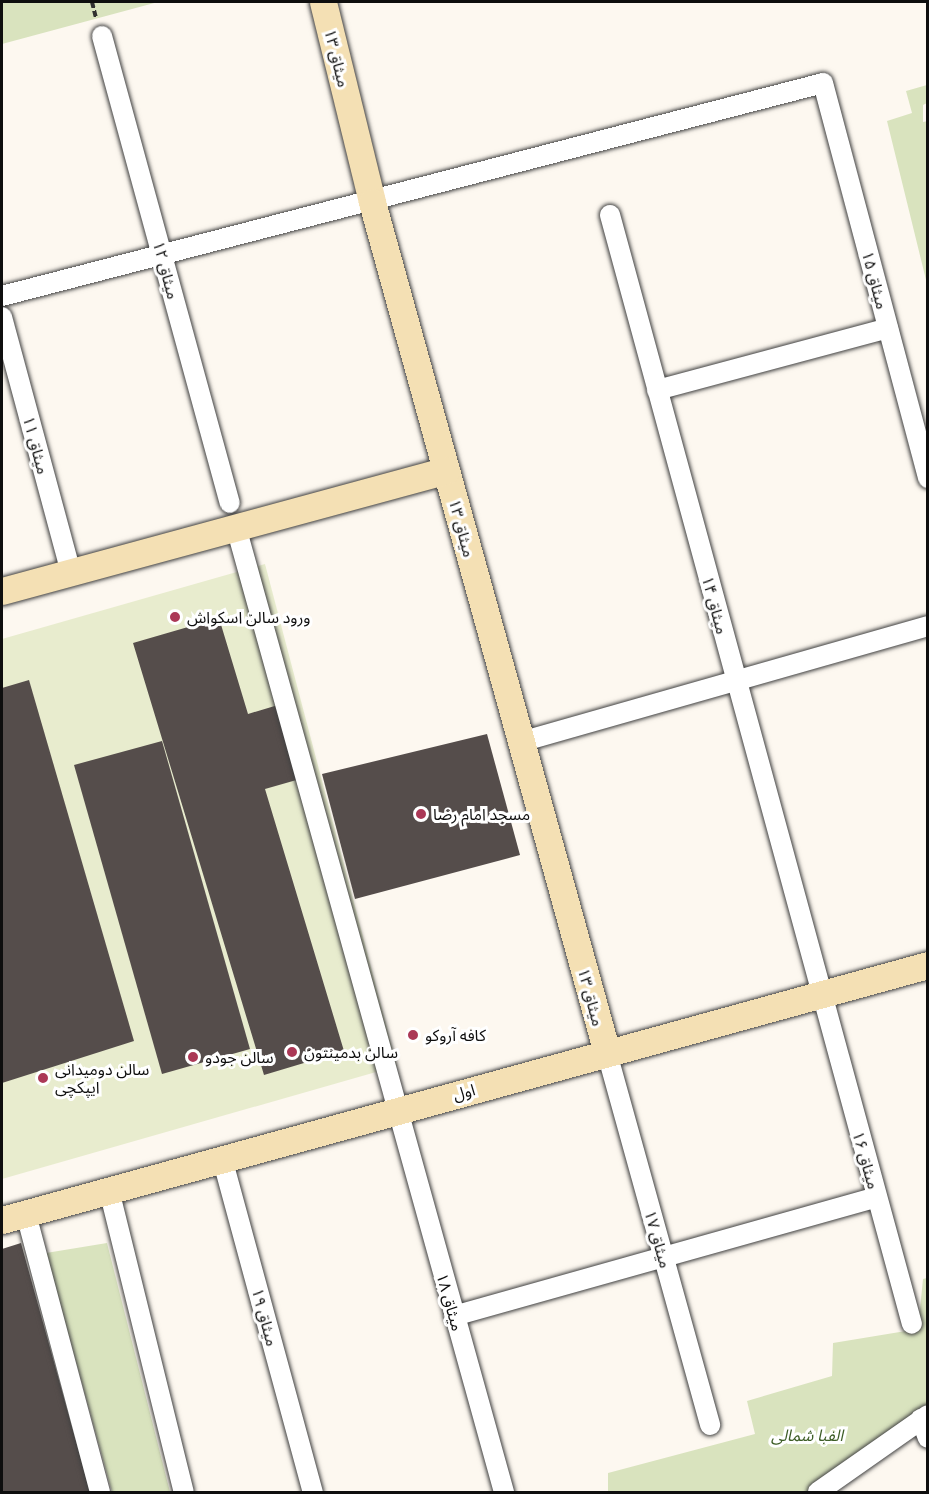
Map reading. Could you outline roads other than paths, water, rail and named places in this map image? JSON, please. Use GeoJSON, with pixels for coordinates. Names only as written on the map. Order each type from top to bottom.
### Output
{"type":"FeatureCollection","features":[{"type":"Feature","properties":{"kind":"street","name":"میثاق ۱۳"},"geometry":{"type":"LineString","coordinates":[[323,2],[372,202],[607,1053]]}},
{"type":"Feature","properties":{"kind":"street","name":"میثاق ۱۲"},"geometry":{"type":"LineString","coordinates":[[102,36],[396,1110]]}},
{"type":"Feature","properties":{"kind":"street","name":"میثاق ۱۵"},"geometry":{"type":"LineString","coordinates":[[372,202],[823,84],[927,478]]}},
{"type":"Feature","properties":{"kind":"street"},"geometry":{"type":"LineString","coordinates":[[2,296],[372,202]]}},
{"type":"Feature","properties":{"kind":"street","name":"میثاق ۱۴"},"geometry":{"type":"LineString","coordinates":[[610,215],[820,995]]}},
{"type":"Feature","properties":{"kind":"street","name":"میثاق ۱۱"},"geometry":{"type":"LineString","coordinates":[[2,317],[71,572]]}},
{"type":"Feature","properties":{"kind":"street"},"geometry":{"type":"LineString","coordinates":[[657,390],[888,328]]}},
{"type":"Feature","properties":{"kind":"street"},"geometry":{"type":"LineString","coordinates":[[2,591],[71,572],[233,515],[446,470]]}},
{"type":"Feature","properties":{"kind":"street"},"geometry":{"type":"LineString","coordinates":[[521,742],[927,626]]}},
{"type":"Feature","properties":{"kind":"street","name":"اول"},"geometry":{"type":"LineString","coordinates":[[14,1217],[927,965]]}},
{"type":"Feature","properties":{"kind":"street","name":"میثاق ۱۶"},"geometry":{"type":"LineString","coordinates":[[820,995],[912,1324]]}},
{"type":"Feature","properties":{"kind":"street","name":"میثاق ۱۷"},"geometry":{"type":"LineString","coordinates":[[607,1053],[710,1425]]}},
{"type":"Feature","properties":{"kind":"street","name":"میثاق ۱۸"},"geometry":{"type":"LineString","coordinates":[[396,1110],[504,1492]]}},
{"type":"Feature","properties":{"kind":"street","name":"میثاق ۱۹"},"geometry":{"type":"LineString","coordinates":[[222,1158],[310,1484]]}},
{"type":"Feature","properties":{"kind":"street"},"geometry":{"type":"LineString","coordinates":[[109,1190],[184,1492]]}},
{"type":"Feature","properties":{"kind":"street"},"geometry":{"type":"LineString","coordinates":[[454,1316],[663,1254],[877,1197]]}},
{"type":"Feature","properties":{"kind":"street"},"geometry":{"type":"LineString","coordinates":[[14,1217],[100,1492]]}},
{"type":"Feature","properties":{"kind":"street"},"geometry":{"type":"LineString","coordinates":[[818,1492],[924,1417],[927,1438]]}},
{"type":"Feature","properties":{"kind":"place","name":"ورود سالن اسکواش"},"geometry":{"type":"Point","coordinates":[175,617]}},
{"type":"Feature","properties":{"kind":"place","name":"مسجد امام رضا"},"geometry":{"type":"Point","coordinates":[421,814]}},
{"type":"Feature","properties":{"kind":"place","name":"کافه آروکو"},"geometry":{"type":"Point","coordinates":[413,1035]}},
{"type":"Feature","properties":{"kind":"place","name":"سالن بدمینتون"},"geometry":{"type":"Point","coordinates":[292,1052]}},
{"type":"Feature","properties":{"kind":"place","name":"سالن جودو"},"geometry":{"type":"Point","coordinates":[193,1057]}},
{"type":"Feature","properties":{"kind":"place","name":"سالن دومیدانی ایپکچی"},"geometry":{"type":"Point","coordinates":[43,1078]}},
{"type":"Feature","properties":{"kind":"park label","name":"الفبا شمالی"},"geometry":{"type":"Point","coordinates":[807,1435]}}]}
